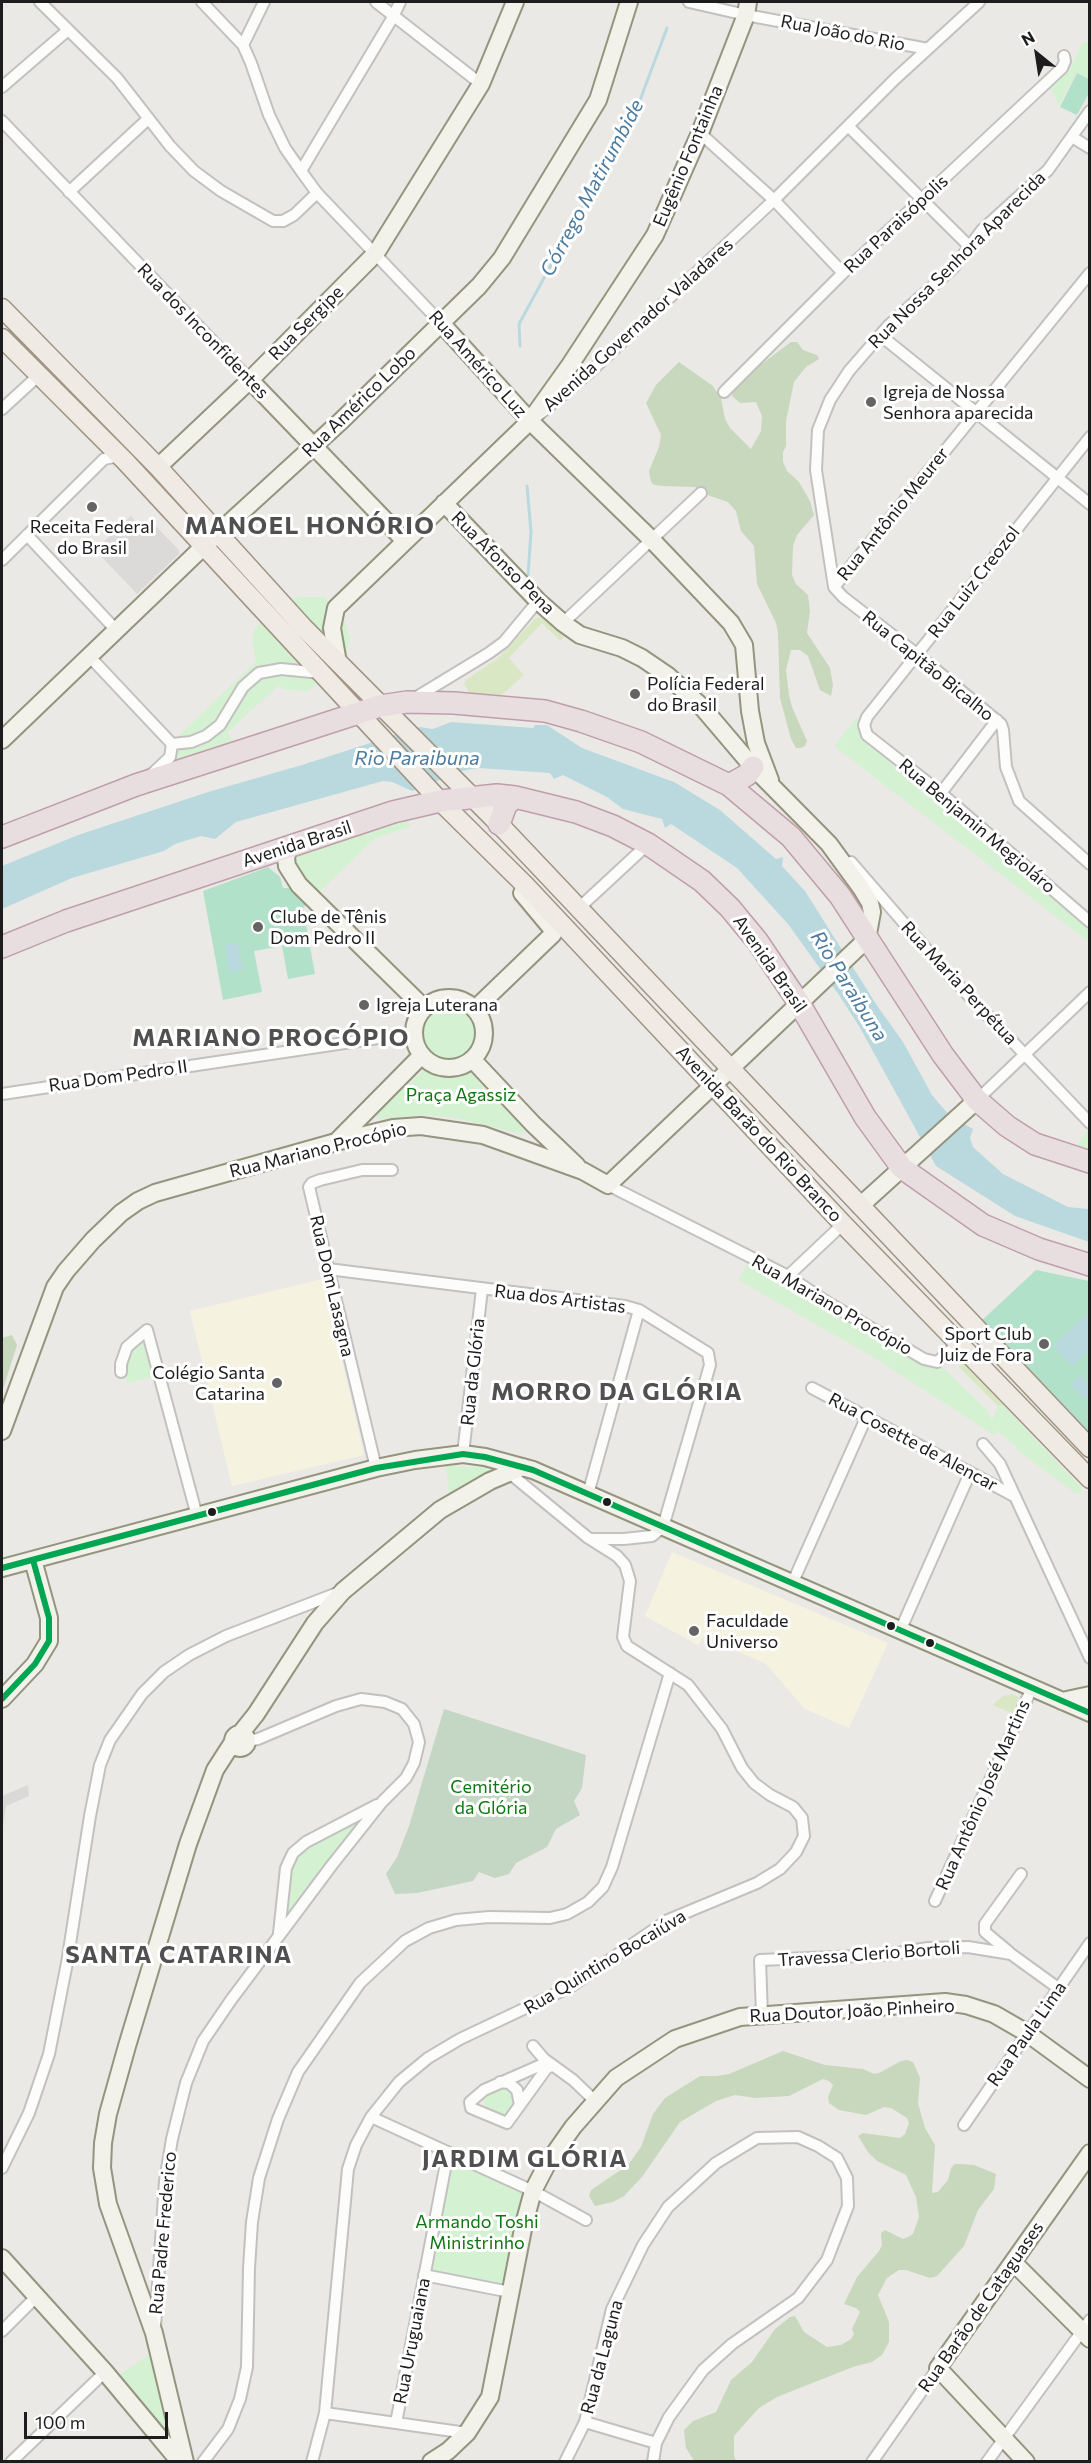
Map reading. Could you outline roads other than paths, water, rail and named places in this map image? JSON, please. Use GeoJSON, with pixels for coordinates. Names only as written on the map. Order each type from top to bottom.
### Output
{"type":"FeatureCollection","features":[{"type":"Feature","properties":{"kind":"highway"},"geometry":{"type":"LineString","coordinates":[[2,837],[136,785],[363,718],[380,706],[407,702],[454,703],[545,711],[580,721],[641,742],[729,785],[791,837],[840,896],[863,943],[942,1055],[972,1104],[1035,1144],[1089,1162]]}},
{"type":"Feature","properties":{"kind":"highway"},"geometry":{"type":"LineString","coordinates":[[729,785],[747,775],[746,760]]}},
{"type":"Feature","properties":{"kind":"highway","name":"Avenida Brasil"},"geometry":{"type":"LineString","coordinates":[[2,947],[66,921],[393,812],[434,794],[466,792],[515,797],[576,812],[613,826],[648,844],[702,881],[730,908],[802,1000],[865,1117],[906,1165],[983,1225],[1039,1249],[1089,1264]]}},
{"type":"Feature","properties":{"kind":"highway"},"geometry":{"type":"LineString","coordinates":[[499,824],[506,805],[515,797]]}},
{"type":"Feature","properties":{"kind":"main road"},"geometry":{"type":"LineString","coordinates":[[2,308],[158,467],[217,534],[380,706]]}},
{"type":"Feature","properties":{"kind":"main road"},"geometry":{"type":"LineString","coordinates":[[2,338],[122,458],[363,718]]}},
{"type":"Feature","properties":{"kind":"main road"},"geometry":{"type":"LineString","coordinates":[[24,359],[34,354],[41,346]]}},
{"type":"Feature","properties":{"kind":"main road"},"geometry":{"type":"LineString","coordinates":[[122,458],[148,467],[158,467]]}},
{"type":"Feature","properties":{"kind":"main road","name":"Avenida Barão do Rio Branco"},"geometry":{"type":"LineString","coordinates":[[380,706],[499,824],[1089,1448]]}},
{"type":"Feature","properties":{"kind":"main road","name":"Avenida Barão do Rio Branco"},"geometry":{"type":"LineString","coordinates":[[363,718],[714,1085],[843,1224],[1089,1479]]}},
{"type":"Feature","properties":{"kind":"street"},"geometry":{"type":"LineString","coordinates":[[40,2],[117,78],[170,146],[194,171],[221,191],[273,221],[283,221],[294,215],[317,193]]}},
{"type":"Feature","properties":{"kind":"street","name":"Rua Américo Luz"},"geometry":{"type":"LineString","coordinates":[[202,2],[243,45],[269,115],[285,148],[317,193],[441,323],[530,421],[652,540],[731,623],[744,645],[750,711],[756,743],[773,787]]}},
{"type":"Feature","properties":{"kind":"street"},"geometry":{"type":"LineString","coordinates":[[243,45],[264,2]]}},
{"type":"Feature","properties":{"kind":"street"},"geometry":{"type":"LineString","coordinates":[[376,2],[481,84]]}},
{"type":"Feature","properties":{"kind":"street"},"geometry":{"type":"LineString","coordinates":[[301,171],[400,2]]}},
{"type":"Feature","properties":{"kind":"street","name":"Rua Sergipe"},"geometry":{"type":"LineString","coordinates":[[158,467],[250,380],[376,254],[481,84],[515,2]]}},
{"type":"Feature","properties":{"kind":"street","name":"Rua Américo Lobo"},"geometry":{"type":"LineString","coordinates":[[2,740],[479,286],[502,258],[589,117],[605,80],[629,2]]}},
{"type":"Feature","properties":{"kind":"street","name":"Rua João do Rio"},"geometry":{"type":"LineString","coordinates":[[689,2],[747,8],[928,49]]}},
{"type":"Feature","properties":{"kind":"street","name":"Avenida Governador Valadares"},"geometry":{"type":"LineString","coordinates":[[338,663],[332,628],[336,608],[530,421],[591,371],[774,200],[979,2]]}},
{"type":"Feature","properties":{"kind":"street","name":"Eugênio Fontainha"},"geometry":{"type":"LineString","coordinates":[[530,421],[570,365],[655,235],[700,133],[747,8]]}},
{"type":"Feature","properties":{"kind":"street"},"geometry":{"type":"LineString","coordinates":[[2,87],[68,30]]}},
{"type":"Feature","properties":{"kind":"street","name":"Rua Paraisópolis"},"geometry":{"type":"LineString","coordinates":[[724,392],[843,273],[1062,68],[1065,61],[1064,56]]}},
{"type":"Feature","properties":{"kind":"street","name":"Rua Nossa Senhora Aparecida"},"geometry":{"type":"LineString","coordinates":[[834,587],[816,470],[818,430],[839,386],[880,335],[954,267],[982,230],[1048,170],[1089,111]]}},
{"type":"Feature","properties":{"kind":"street"},"geometry":{"type":"LineString","coordinates":[[69,192],[148,119]]}},
{"type":"Feature","properties":{"kind":"street","name":"Rua dos Inconfidentes"},"geometry":{"type":"LineString","coordinates":[[2,121],[405,541]]}},
{"type":"Feature","properties":{"kind":"street"},"geometry":{"type":"LineString","coordinates":[[849,127],[969,246]]}},
{"type":"Feature","properties":{"kind":"street"},"geometry":{"type":"LineString","coordinates":[[700,133],[774,200],[843,273]]}},
{"type":"Feature","properties":{"kind":"street"},"geometry":{"type":"LineString","coordinates":[[1071,137],[1089,148]]}},
{"type":"Feature","properties":{"kind":"street","name":"Rua Antônio Meurer"},"geometry":{"type":"LineString","coordinates":[[834,587],[1089,273]]}},
{"type":"Feature","properties":{"kind":"street"},"geometry":{"type":"LineString","coordinates":[[880,335],[1089,504]]}},
{"type":"Feature","properties":{"kind":"street"},"geometry":{"type":"LineString","coordinates":[[2,409],[39,375]]}},
{"type":"Feature","properties":{"kind":"street","name":"Rua Luiz Creozol"},"geometry":{"type":"LineString","coordinates":[[864,730],[867,717],[1089,437]]}},
{"type":"Feature","properties":{"kind":"street"},"geometry":{"type":"LineString","coordinates":[[2,560],[104,459],[122,458]]}},
{"type":"Feature","properties":{"kind":"street"},"geometry":{"type":"LineString","coordinates":[[563,622],[701,493]]}},
{"type":"Feature","properties":{"kind":"street","name":"Rua Afonso Pena"},"geometry":{"type":"LineString","coordinates":[[444,503],[538,601],[563,622]]}},
{"type":"Feature","properties":{"kind":"street"},"geometry":{"type":"LineString","coordinates":[[27,535],[117,631]]}},
{"type":"Feature","properties":{"kind":"street","name":"Rua Capitão Bicalho"},"geometry":{"type":"LineString","coordinates":[[834,587],[843,597],[996,720],[1003,730],[1006,767],[1019,801],[1089,864]]}},
{"type":"Feature","properties":{"kind":"street"},"geometry":{"type":"LineString","coordinates":[[407,702],[504,642],[538,601]]}},
{"type":"Feature","properties":{"kind":"street","name":"Rua Maria Perpétua"},"geometry":{"type":"LineString","coordinates":[[563,622],[580,635],[622,648],[642,658],[686,691],[746,760],[829,844],[848,858],[897,917],[1089,1123]]}},
{"type":"Feature","properties":{"kind":"street"},"geometry":{"type":"LineString","coordinates":[[90,657],[172,744]]}},
{"type":"Feature","properties":{"kind":"street"},"geometry":{"type":"LineString","coordinates":[[172,744],[191,742],[206,736],[220,725],[229,714],[243,687],[259,673],[281,669],[321,673]]}},
{"type":"Feature","properties":{"kind":"street"},"geometry":{"type":"LineString","coordinates":[[718,726],[740,725],[750,711]]}},
{"type":"Feature","properties":{"kind":"street"},"geometry":{"type":"LineString","coordinates":[[941,793],[996,720]]}},
{"type":"Feature","properties":{"kind":"street","name":"Rua Benjamin Megioláro"},"geometry":{"type":"LineString","coordinates":[[864,730],[867,735],[941,793],[1089,922]]}},
{"type":"Feature","properties":{"kind":"street"},"geometry":{"type":"LineString","coordinates":[[746,760],[745,743],[756,743]]}},
{"type":"Feature","properties":{"kind":"street"},"geometry":{"type":"LineString","coordinates":[[136,785],[164,764],[170,757],[172,744]]}},
{"type":"Feature","properties":{"kind":"street"},"geometry":{"type":"LineString","coordinates":[[579,908],[648,844]]}},
{"type":"Feature","properties":{"kind":"street","name":"Rua Maria Perpétua"},"geometry":{"type":"LineString","coordinates":[[829,844],[870,903],[872,912],[863,943]]}},
{"type":"Feature","properties":{"kind":"street"},"geometry":{"type":"LineString","coordinates":[[289,846],[287,866],[299,885],[424,1008]]}},
{"type":"Feature","properties":{"kind":"street"},"geometry":{"type":"LineString","coordinates":[[475,1009],[554,934],[514,884],[507,867]]}},
{"type":"Feature","properties":{"kind":"street"},"geometry":{"type":"LineString","coordinates":[[608,1185],[863,943]]}},
{"type":"Feature","properties":{"kind":"street"},"geometry":{"type":"LineString","coordinates":[[860,1206],[1026,1055],[1089,992]]}},
{"type":"Feature","properties":{"kind":"street"},"geometry":{"type":"LineString","coordinates":[[450,998],[459,999],[475,1009],[483,1023],[484,1031],[482,1046],[472,1059],[455,1068],[443,1068],[431,1064],[421,1056],[412,1033],[417,1017],[424,1008],[431,1002],[450,998]]}},
{"type":"Feature","properties":{"kind":"street","name":"Rua Dom Pedro II"},"geometry":{"type":"LineString","coordinates":[[2,1094],[412,1033]]}},
{"type":"Feature","properties":{"kind":"street"},"geometry":{"type":"LineString","coordinates":[[336,1142],[421,1056]]}},
{"type":"Feature","properties":{"kind":"street"},"geometry":{"type":"LineString","coordinates":[[472,1059],[533,1124],[582,1171]]}},
{"type":"Feature","properties":{"kind":"street"},"geometry":{"type":"LineString","coordinates":[[369,1109],[370,1125],[376,1128],[393,1128]]}},
{"type":"Feature","properties":{"kind":"street"},"geometry":{"type":"LineString","coordinates":[[509,1143],[531,1139],[534,1132],[533,1124]]}},
{"type":"Feature","properties":{"kind":"street","name":"Rua Mariano Procópio"},"geometry":{"type":"LineString","coordinates":[[2,1431],[55,1287],[80,1256],[121,1213],[155,1193],[393,1128],[421,1126],[442,1128],[483,1135],[509,1143],[582,1171],[789,1276],[827,1302],[924,1359],[937,1362],[958,1344]]}},
{"type":"Feature","properties":{"kind":"street","name":"Rua Dom Lasagna"},"geometry":{"type":"LineString","coordinates":[[376,1468],[309,1187],[312,1183],[362,1170],[392,1170]]}},
{"type":"Feature","properties":{"kind":"street"},"geometry":{"type":"LineString","coordinates":[[789,1276],[843,1224]]}},
{"type":"Feature","properties":{"kind":"street","name":"Rua dos Artistas"},"geometry":{"type":"LineString","coordinates":[[328,1269],[482,1289],[608,1302],[639,1310],[702,1348],[710,1359],[663,1527]]}},
{"type":"Feature","properties":{"kind":"street","name":"Rua da Glória"},"geometry":{"type":"LineString","coordinates":[[463,1454],[482,1289]]}},
{"type":"Feature","properties":{"kind":"street"},"geometry":{"type":"LineString","coordinates":[[588,1494],[639,1310]]}},
{"type":"Feature","properties":{"kind":"street"},"geometry":{"type":"LineString","coordinates":[[122,1372],[121,1364],[127,1347],[147,1330],[196,1516]]}},
{"type":"Feature","properties":{"kind":"street","name":"Rua Cosette de Alencar"},"geometry":{"type":"LineString","coordinates":[[812,1388],[1014,1496]]}},
{"type":"Feature","properties":{"kind":"street"},"geometry":{"type":"LineString","coordinates":[[792,1584],[866,1418]]}},
{"type":"Feature","properties":{"kind":"street"},"geometry":{"type":"LineString","coordinates":[[983,1444],[1000,1464],[1089,1658]]}},
{"type":"Feature","properties":{"kind":"street"},"geometry":{"type":"LineString","coordinates":[[2,1568],[376,1468],[463,1454],[493,1459],[516,1470],[588,1494],[1089,1713]]}},
{"type":"Feature","properties":{"kind":"street"},"geometry":{"type":"LineString","coordinates":[[987,1481],[1000,1464]]}},
{"type":"Feature","properties":{"kind":"street"},"geometry":{"type":"LineString","coordinates":[[179,2437],[194,2461],[186,2462],[179,2437],[154,2333],[108,2204],[102,2168],[108,2114],[188,1844],[208,1793],[256,1714],[304,1638],[343,1591],[440,1510],[459,1497],[516,1470]]}},
{"type":"Feature","properties":{"kind":"street","name":"Rua Quintino Bocaiúva"},"geometry":{"type":"LineString","coordinates":[[312,2462],[325,2413],[348,2169],[356,2145],[371,2116],[399,2082],[428,2058],[460,2039],[570,1987],[668,1920],[757,1883],[780,1869],[796,1852],[804,1836],[802,1818],[793,1807],[770,1795],[754,1783],[742,1768],[722,1729],[688,1685],[627,1646],[622,1636],[630,1581],[625,1565],[617,1556],[590,1539],[516,1470]]}},
{"type":"Feature","properties":{"kind":"street"},"geometry":{"type":"LineString","coordinates":[[900,1631],[970,1473]]}},
{"type":"Feature","properties":{"kind":"street"},"geometry":{"type":"LineString","coordinates":[[590,1539],[652,1536],[663,1527]]}},
{"type":"Feature","properties":{"kind":"street"},"geometry":{"type":"LineString","coordinates":[[2,1699],[35,1664],[49,1641],[49,1618],[33,1560]]}},
{"type":"Feature","properties":{"kind":"street"},"geometry":{"type":"LineString","coordinates":[[2,2168],[29,2114],[50,2054],[66,1972],[94,1795],[100,1765],[110,1740],[142,1694],[164,1672],[189,1655],[220,1638],[343,1591]]}},
{"type":"Feature","properties":{"kind":"street"},"geometry":{"type":"LineString","coordinates":[[203,2462],[228,2429],[240,2399],[247,2367],[249,2268],[252,2222],[259,2178],[278,2119],[298,2072],[360,1983],[405,1941],[429,1928],[456,1920],[489,1917],[550,1918],[567,1914],[588,1902],[603,1887],[612,1867],[670,1673]]}},
{"type":"Feature","properties":{"kind":"street","name":"Rua Antônio José Martins"},"geometry":{"type":"LineString","coordinates":[[935,1901],[1032,1688]]}},
{"type":"Feature","properties":{"kind":"street"},"geometry":{"type":"LineString","coordinates":[[1061,1701],[1086,1694]]}},
{"type":"Feature","properties":{"kind":"street"},"geometry":{"type":"LineString","coordinates":[[241,1741],[258,1739],[336,1706],[362,1699],[385,1702],[402,1709],[414,1724],[419,1742],[414,1762],[406,1778],[382,1802],[306,1842],[293,1853],[286,1868],[278,1936]]}},
{"type":"Feature","properties":{"kind":"street","name":"Rua Padre Frederico"},"geometry":{"type":"LineString","coordinates":[[154,2333],[165,2181],[172,2139],[186,2082],[203,2041],[278,1936],[382,1802]]}},
{"type":"Feature","properties":{"kind":"street"},"geometry":{"type":"LineString","coordinates":[[1011,1954],[985,1932],[985,1924],[1021,1874]]}},
{"type":"Feature","properties":{"kind":"street","name":"Rua Paula Lima"},"geometry":{"type":"LineString","coordinates":[[964,2125],[1089,1943]]}},
{"type":"Feature","properties":{"kind":"street","name":"Travessa Clerio Bortoli"},"geometry":{"type":"LineString","coordinates":[[762,2015],[760,1960],[885,1955],[928,1948],[968,1947],[1011,1954],[1058,1988]]}},
{"type":"Feature","properties":{"kind":"street","name":"Rua Doutor João Pinheiro"},"geometry":{"type":"LineString","coordinates":[[431,2462],[448,2451],[467,2433],[490,2397],[510,2292],[533,2191],[547,2164],[595,2101],[616,2078],[675,2039],[740,2017],[945,2002],[966,2005],[994,2014],[1027,2033],[1089,2079]]}},
{"type":"Feature","properties":{"kind":"street"},"geometry":{"type":"LineString","coordinates":[[533,2046],[550,2064],[595,2101]]}},
{"type":"Feature","properties":{"kind":"street"},"geometry":{"type":"LineString","coordinates":[[550,2064],[507,2123],[471,2108],[472,2099],[478,2093],[499,2082],[550,2064]]}},
{"type":"Feature","properties":{"kind":"street"},"geometry":{"type":"LineString","coordinates":[[499,2082],[513,2086],[520,2096],[520,2105]]}},
{"type":"Feature","properties":{"kind":"street"},"geometry":{"type":"LineString","coordinates":[[371,2116],[533,2191],[586,2220]]}},
{"type":"Feature","properties":{"kind":"street","name":"Rua da Laguna"},"geometry":{"type":"LineString","coordinates":[[565,2462],[585,2422],[612,2309],[643,2245],[668,2207],[716,2163],[757,2138],[798,2137],[818,2146],[837,2158],[848,2178],[848,2206],[827,2260],[798,2298],[732,2344],[704,2370],[669,2416],[656,2443]]}},
{"type":"Feature","properties":{"kind":"street","name":"Rua Uruguaiana"},"geometry":{"type":"LineString","coordinates":[[396,2423],[448,2153]]}},
{"type":"Feature","properties":{"kind":"street","name":"Rua Barão de Cataguases"},"geometry":{"type":"LineString","coordinates":[[872,2462],[1089,2153]]}},
{"type":"Feature","properties":{"kind":"street"},"geometry":{"type":"LineString","coordinates":[[2,2258],[105,2372],[180,2462]]}},
{"type":"Feature","properties":{"kind":"street"},"geometry":{"type":"LineString","coordinates":[[987,2462],[1087,2330],[1012,2262]]}},
{"type":"Feature","properties":{"kind":"street"},"geometry":{"type":"LineString","coordinates":[[424,2276],[510,2292]]}},
{"type":"Feature","properties":{"kind":"street"},"geometry":{"type":"LineString","coordinates":[[2,2331],[37,2296]]}},
{"type":"Feature","properties":{"kind":"street"},"geometry":{"type":"LineString","coordinates":[[938,2368],[1026,2462]]}},
{"type":"Feature","properties":{"kind":"street"},"geometry":{"type":"LineString","coordinates":[[11,2462],[105,2372]]}},
{"type":"Feature","properties":{"kind":"street"},"geometry":{"type":"LineString","coordinates":[[325,2413],[467,2433]]}},
{"type":"Feature","properties":{"kind":"street"},"geometry":{"type":"LineString","coordinates":[[585,2422],[656,2443],[653,2462]]}},
{"type":"Feature","properties":{"kind":"water","name":"Rio Paraibuna"},"geometry":{"type":"Polygon","coordinates":[[[451,722],[533,728],[535,725],[547,725],[582,748],[674,782],[720,810],[776,859],[783,857],[782,866],[805,891],[876,1004],[903,1042],[932,1095],[949,1115],[973,1129],[970,1138],[973,1147],[1003,1174],[1068,1207],[1089,1209],[1089,1242],[1015,1216],[936,1166],[859,1026],[839,995],[788,924],[737,868],[671,824],[665,828],[662,819],[623,809],[607,797],[563,775],[554,779],[550,773],[478,768],[462,771],[412,791],[392,782],[383,781],[236,822],[215,839],[201,836],[175,844],[164,851],[72,878],[2,909],[2,866],[78,835],[208,792],[420,727],[433,729],[451,722]]]}},
{"type":"Feature","properties":{"kind":"water"},"geometry":{"type":"Polygon","coordinates":[[[238,943],[243,970],[229,972],[225,945],[238,943]]]}},
{"type":"Feature","properties":{"kind":"water"},"geometry":{"type":"Polygon","coordinates":[[[1089,1312],[1089,1352],[1073,1367],[1053,1346],[1089,1312]]]}},
{"type":"Feature","properties":{"kind":"water"},"geometry":{"type":"Polygon","coordinates":[[[1081,1375],[1089,1385],[1089,1394],[1084,1399],[1070,1385],[1081,1375]]]}},
{"type":"Feature","properties":{"kind":"waterway","name":"Córrego Matirumbide"},"geometry":{"type":"LineString","coordinates":[[520,346],[519,324],[639,103],[667,28]]}},
{"type":"Feature","properties":{"kind":"waterway","name":"Córrego Matirumbide"},"geometry":{"type":"LineString","coordinates":[[527,486],[531,532],[528,575]]}},
{"type":"Feature","properties":{"kind":"place","name":"Igreja de Nossa Senhora aparecida"},"geometry":{"type":"Point","coordinates":[871,402]}},
{"type":"Feature","properties":{"kind":"place","name":"Receita Federal do Brasil"},"geometry":{"type":"Point","coordinates":[92,507]}},
{"type":"Feature","properties":{"kind":"place","name":"Polícia Federal do Brasil"},"geometry":{"type":"Point","coordinates":[635,694]}},
{"type":"Feature","properties":{"kind":"place","name":"Clube de Tênis Dom Pedro II"},"geometry":{"type":"Point","coordinates":[258,927]}},
{"type":"Feature","properties":{"kind":"place","name":"Igreja Luterana"},"geometry":{"type":"Point","coordinates":[364,1005]}},
{"type":"Feature","properties":{"kind":"place","name":"Sport Club Juiz de Fora"},"geometry":{"type":"Point","coordinates":[1044,1344]}},
{"type":"Feature","properties":{"kind":"place","name":"Colégio Santa Catarina"},"geometry":{"type":"Point","coordinates":[277,1383]}},
{"type":"Feature","properties":{"kind":"place","name":"Faculdade Universo"},"geometry":{"type":"Point","coordinates":[694,1631]}},
{"type":"Feature","properties":{"kind":"district","name":"MANOEL HONÓRIO"},"geometry":{"type":"Point","coordinates":[310,526]}},
{"type":"Feature","properties":{"kind":"district","name":"MARIANO PROCÓPIO"},"geometry":{"type":"Point","coordinates":[271,1038]}},
{"type":"Feature","properties":{"kind":"district","name":"MORRO DA GLÓRIA"},"geometry":{"type":"Point","coordinates":[617,1392]}},
{"type":"Feature","properties":{"kind":"district","name":"SANTA CATARINA"},"geometry":{"type":"Point","coordinates":[179,1955]}},
{"type":"Feature","properties":{"kind":"district","name":"JARDIM GLÓRIA"},"geometry":{"type":"Point","coordinates":[525,2159]}},
{"type":"Feature","properties":{"kind":"park label","name":"Praça Agassiz"},"geometry":{"type":"Point","coordinates":[461,1095]}},
{"type":"Feature","properties":{"kind":"park label","name":"Cemitério da Glória"},"geometry":{"type":"Point","coordinates":[491,1797]}},
{"type":"Feature","properties":{"kind":"park label","name":"Armando Toshi Ministrinho"},"geometry":{"type":"Point","coordinates":[477,2232]}}]}
